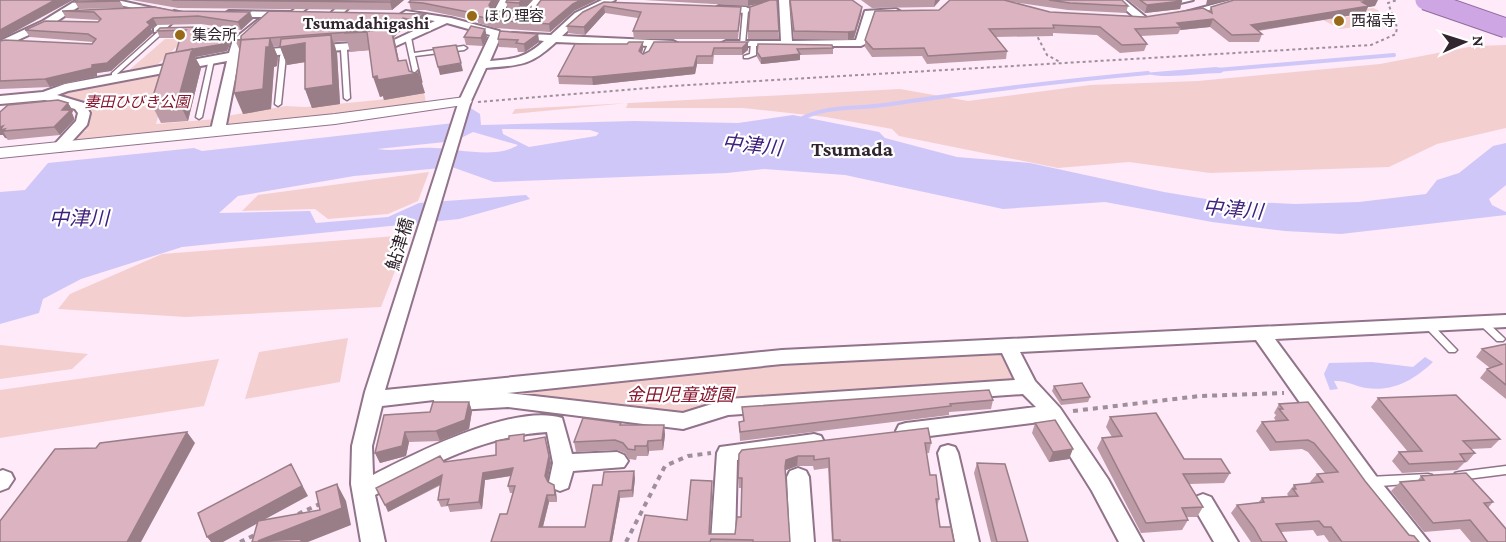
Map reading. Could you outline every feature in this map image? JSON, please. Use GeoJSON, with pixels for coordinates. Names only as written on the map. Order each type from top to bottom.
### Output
{"type":"FeatureCollection","features":[{"type":"Feature","properties":{"kind":"highway"},"geometry":{"type":"LineString","coordinates":[[1425,0],[1506,28]]}},
{"type":"Feature","properties":{"kind":"highway"},"geometry":{"type":"LineString","coordinates":[[1444,0],[1506,21]]}},
{"type":"Feature","properties":{"kind":"street"},"geometry":{"type":"LineString","coordinates":[[4,43],[47,23],[68,17],[84,0]]}},
{"type":"Feature","properties":{"kind":"street"},"geometry":{"type":"LineString","coordinates":[[101,0],[156,11],[190,13]]}},
{"type":"Feature","properties":{"kind":"street"},"geometry":{"type":"LineString","coordinates":[[156,11],[170,0]]}},
{"type":"Feature","properties":{"kind":"street"},"geometry":{"type":"LineString","coordinates":[[295,14],[313,0]]}},
{"type":"Feature","properties":{"kind":"street"},"geometry":{"type":"LineString","coordinates":[[326,14],[352,0]]}},
{"type":"Feature","properties":{"kind":"street"},"geometry":{"type":"LineString","coordinates":[[413,0],[396,14],[445,20],[495,33],[553,39],[684,44]]}},
{"type":"Feature","properties":{"kind":"street"},"geometry":{"type":"LineString","coordinates":[[505,0],[498,14],[523,17],[539,0]]}},
{"type":"Feature","properties":{"kind":"street"},"geometry":{"type":"LineString","coordinates":[[1119,0],[1154,19]]}},
{"type":"Feature","properties":{"kind":"street"},"geometry":{"type":"LineString","coordinates":[[1124,20],[1154,19],[1244,0]]}},
{"type":"Feature","properties":{"kind":"street"},"geometry":{"type":"LineString","coordinates":[[782,1],[790,15],[787,44]]}},
{"type":"Feature","properties":{"kind":"street"},"geometry":{"type":"LineString","coordinates":[[1180,1],[1198,11]]}},
{"type":"Feature","properties":{"kind":"street"},"geometry":{"type":"LineString","coordinates":[[482,65],[534,56],[579,15],[607,2],[626,6]]}},
{"type":"Feature","properties":{"kind":"street"},"geometry":{"type":"LineString","coordinates":[[237,14],[255,3]]}},
{"type":"Feature","properties":{"kind":"street"},"geometry":{"type":"LineString","coordinates":[[706,9],[746,10]]}},
{"type":"Feature","properties":{"kind":"street"},"geometry":{"type":"LineString","coordinates":[[719,44],[848,45],[861,43],[865,10],[907,12]]}},
{"type":"Feature","properties":{"kind":"street"},"geometry":{"type":"LineString","coordinates":[[168,30],[158,30],[178,13]]}},
{"type":"Feature","properties":{"kind":"street"},"geometry":{"type":"LineString","coordinates":[[213,14],[355,14]]}},
{"type":"Feature","properties":{"kind":"street"},"geometry":{"type":"LineString","coordinates":[[218,130],[238,35],[268,14]]}},
{"type":"Feature","properties":{"kind":"street"},"geometry":{"type":"LineString","coordinates":[[0,100],[45,96],[65,88],[233,56],[396,43],[445,20]]}},
{"type":"Feature","properties":{"kind":"street","name":"鮎津橋"},"geometry":{"type":"LineString","coordinates":[[373,542],[363,491],[362,446],[374,396],[464,104],[495,38],[495,33]]}},
{"type":"Feature","properties":{"kind":"street"},"geometry":{"type":"LineString","coordinates":[[324,48],[337,34]]}},
{"type":"Feature","properties":{"kind":"street"},"geometry":{"type":"LineString","coordinates":[[4,43],[28,44]]}},
{"type":"Feature","properties":{"kind":"street"},"geometry":{"type":"LineString","coordinates":[[0,91],[54,86],[65,88]]}},
{"type":"Feature","properties":{"kind":"street"},"geometry":{"type":"LineString","coordinates":[[45,96],[80,106],[84,113],[82,122],[59,147]]}},
{"type":"Feature","properties":{"kind":"street"},"geometry":{"type":"LineString","coordinates":[[0,153],[464,104]]}},
{"type":"Feature","properties":{"kind":"street"},"geometry":{"type":"LineString","coordinates":[[374,396],[399,397],[721,361],[1482,322],[1503,330]]}},
{"type":"Feature","properties":{"kind":"street"},"geometry":{"type":"LineString","coordinates":[[1261,333],[1368,482],[1418,542]]}},
{"type":"Feature","properties":{"kind":"street"},"geometry":{"type":"LineString","coordinates":[[1007,345],[1028,386],[1053,413],[1100,485],[1131,542]]}},
{"type":"Feature","properties":{"kind":"street"},"geometry":{"type":"LineString","coordinates":[[399,397],[400,405],[508,400],[682,421],[729,407],[1028,386]]}},
{"type":"Feature","properties":{"kind":"street"},"geometry":{"type":"LineString","coordinates":[[889,433],[1053,413]]}},
{"type":"Feature","properties":{"kind":"street"},"geometry":{"type":"LineString","coordinates":[[363,491],[444,448],[499,429],[531,424],[555,424],[562,473],[617,461]]}},
{"type":"Feature","properties":{"kind":"street"},"geometry":{"type":"LineString","coordinates":[[723,542],[727,453],[830,440]]}},
{"type":"Feature","properties":{"kind":"street"},"geometry":{"type":"LineString","coordinates":[[944,462],[967,542]]}},
{"type":"Feature","properties":{"kind":"street"},"geometry":{"type":"LineString","coordinates":[[802,542],[804,484]]}},
{"type":"Feature","properties":{"kind":"street"},"geometry":{"type":"LineString","coordinates":[[1203,504],[1226,542]]}},
{"type":"Feature","properties":{"kind":"lane"},"geometry":{"type":"LineString","coordinates":[[746,57],[753,55],[747,44],[746,10],[762,6]]}},
{"type":"Feature","properties":{"kind":"lane"},"geometry":{"type":"LineString","coordinates":[[120,12],[156,11]]}},
{"type":"Feature","properties":{"kind":"lane"},"geometry":{"type":"LineString","coordinates":[[114,79],[114,74],[168,30]]}},
{"type":"Feature","properties":{"kind":"lane"},"geometry":{"type":"LineString","coordinates":[[408,37],[419,88]]}},
{"type":"Feature","properties":{"kind":"lane"},"geometry":{"type":"LineString","coordinates":[[645,58],[651,44]]}},
{"type":"Feature","properties":{"kind":"lane"},"geometry":{"type":"LineString","coordinates":[[347,46],[344,51],[347,98]]}},
{"type":"Feature","properties":{"kind":"lane"},"geometry":{"type":"LineString","coordinates":[[412,56],[464,48]]}},
{"type":"Feature","properties":{"kind":"lane"},"geometry":{"type":"LineString","coordinates":[[278,104],[283,56],[286,50]]}},
{"type":"Feature","properties":{"kind":"lane"},"geometry":{"type":"LineString","coordinates":[[200,117],[211,60]]}},
{"type":"Feature","properties":{"kind":"lane"},"geometry":{"type":"LineString","coordinates":[[1428,325],[1452,350]]}},
{"type":"Feature","properties":{"kind":"lane"},"geometry":{"type":"LineString","coordinates":[[1368,482],[1477,475],[1506,470]]}},
{"type":"Feature","properties":{"kind":"path"},"geometry":{"type":"LineString","coordinates":[[464,104],[672,86],[1371,45],[1396,33],[1397,27],[1388,3],[1397,0]]}},
{"type":"Feature","properties":{"kind":"path"},"geometry":{"type":"LineString","coordinates":[[1032,28],[1051,60],[1066,63]]}},
{"type":"Feature","properties":{"kind":"path"},"geometry":{"type":"LineString","coordinates":[[1053,413],[1200,396],[1290,393]]}},
{"type":"Feature","properties":{"kind":"path"},"geometry":{"type":"LineString","coordinates":[[626,542],[665,466],[688,456],[727,453]]}},
{"type":"Feature","properties":{"kind":"path"},"geometry":{"type":"LineString","coordinates":[[291,518],[331,498]]}},
{"type":"Feature","properties":{"kind":"path"},"geometry":{"type":"LineString","coordinates":[[240,542],[260,532]]}},
{"type":"Feature","properties":{"kind":"green space"},"geometry":{"type":"Polygon","coordinates":[[[1373,8],[1378,10],[1385,23],[1340,29],[1323,20],[1366,14],[1359,10],[1373,8]]]}},
{"type":"Feature","properties":{"kind":"green space"},"geometry":{"type":"Polygon","coordinates":[[[165,39],[185,39],[154,68],[127,72],[165,39]]]}},
{"type":"Feature","properties":{"kind":"green space"},"geometry":{"type":"Polygon","coordinates":[[[1506,45],[1506,128],[1437,144],[1389,167],[1210,173],[1129,162],[1058,168],[899,136],[892,129],[826,117],[743,108],[626,108],[628,103],[900,89],[968,101],[1090,85],[1198,81],[1380,64],[1474,46],[1506,45]]]}},
{"type":"Feature","properties":{"kind":"green space","name":"妻田ひびき公園"},"geometry":{"type":"Polygon","coordinates":[[[171,71],[156,124],[216,119],[209,126],[66,144],[74,133],[91,130],[78,131],[90,119],[87,108],[60,95],[77,89],[171,71]]]}},
{"type":"Feature","properties":{"kind":"green space"},"geometry":{"type":"Polygon","coordinates":[[[424,92],[426,103],[368,112],[226,127],[223,124],[226,116],[286,106],[305,107],[378,100],[424,92]]]}},
{"type":"Feature","properties":{"kind":"green space"},"geometry":{"type":"Polygon","coordinates":[[[625,103],[512,114],[515,109],[625,103]]]}},
{"type":"Feature","properties":{"kind":"green space"},"geometry":{"type":"Polygon","coordinates":[[[429,172],[418,201],[388,214],[328,219],[315,209],[242,211],[258,195],[429,172]]]}},
{"type":"Feature","properties":{"kind":"green space"},"geometry":{"type":"Polygon","coordinates":[[[409,235],[381,307],[186,317],[58,309],[70,294],[162,254],[409,235]]]}},
{"type":"Feature","properties":{"kind":"green space"},"geometry":{"type":"Polygon","coordinates":[[[348,338],[340,382],[245,399],[259,352],[348,338]]]}},
{"type":"Feature","properties":{"kind":"green space"},"geometry":{"type":"Polygon","coordinates":[[[0,345],[88,354],[72,369],[0,379],[0,345]]]}},
{"type":"Feature","properties":{"kind":"green space","name":"金田児童遊園"},"geometry":{"type":"Polygon","coordinates":[[[1002,352],[1009,356],[1016,382],[681,418],[522,396],[524,390],[681,372],[1002,352]]]}},
{"type":"Feature","properties":{"kind":"green space"},"geometry":{"type":"Polygon","coordinates":[[[219,359],[204,406],[0,438],[0,390],[219,359]]]}},
{"type":"Feature","properties":{"kind":"water"},"geometry":{"type":"Polygon","coordinates":[[[1216,67],[1226,69],[1221,73],[1182,76],[1143,73],[1216,67]]]}},
{"type":"Feature","properties":{"kind":"water","name":"中津川"},"geometry":{"type":"Polygon","coordinates":[[[469,107],[480,114],[481,125],[634,121],[738,123],[793,115],[879,132],[885,138],[957,157],[1030,163],[1212,200],[1295,204],[1359,202],[1426,194],[1437,180],[1459,173],[1493,146],[1506,143],[1506,185],[1489,199],[1492,205],[1506,212],[1506,215],[1341,234],[1285,231],[1212,222],[1105,202],[1003,209],[845,175],[764,169],[727,173],[494,182],[452,167],[354,176],[238,196],[219,213],[310,211],[316,223],[388,217],[419,203],[526,195],[530,199],[459,219],[182,247],[81,279],[43,299],[39,313],[0,324],[0,192],[25,190],[48,163],[194,148],[202,151],[463,122],[469,107]],[[502,129],[503,134],[529,147],[596,136],[599,133],[590,130],[502,129]],[[473,132],[455,141],[377,149],[434,148],[499,152],[518,145],[473,132]]]}},
{"type":"Feature","properties":{"kind":"water"},"geometry":{"type":"Polygon","coordinates":[[[1425,357],[1433,362],[1411,379],[1385,388],[1366,388],[1334,381],[1338,389],[1330,390],[1324,374],[1329,363],[1372,362],[1413,367],[1425,357]]]}},
{"type":"Feature","properties":{"kind":"building"},"geometry":{"type":"Polygon","coordinates":[[[0,0],[55,0],[0,30],[0,0]]]}},
{"type":"Feature","properties":{"kind":"building"},"geometry":{"type":"Polygon","coordinates":[[[78,0],[118,0],[120,1],[75,2],[78,0]]]}},
{"type":"Feature","properties":{"kind":"building"},"geometry":{"type":"Polygon","coordinates":[[[172,0],[393,0],[390,2],[172,0]]]}},
{"type":"Feature","properties":{"kind":"building"},"geometry":{"type":"Polygon","coordinates":[[[411,0],[492,0],[489,5],[492,10],[521,15],[531,7],[530,15],[541,0],[581,0],[549,24],[494,20],[477,16],[478,14],[409,2],[411,0]]]}},
{"type":"Feature","properties":{"kind":"building"},"geometry":{"type":"Polygon","coordinates":[[[507,0],[522,0],[519,3],[506,2],[507,0]]]}},
{"type":"Feature","properties":{"kind":"building"},"geometry":{"type":"Polygon","coordinates":[[[777,0],[779,31],[748,31],[750,7],[777,0]]]}},
{"type":"Feature","properties":{"kind":"building"},"geometry":{"type":"Polygon","coordinates":[[[790,0],[852,0],[862,7],[855,31],[794,31],[790,0]]]}},
{"type":"Feature","properties":{"kind":"building"},"geometry":{"type":"Polygon","coordinates":[[[950,0],[1004,0],[1050,12],[1145,17],[1203,8],[1212,13],[1211,7],[1234,0],[1372,0],[1362,2],[1369,6],[1251,25],[1262,34],[1232,35],[1213,19],[1177,23],[1181,27],[1135,29],[1147,44],[1122,45],[1100,27],[1053,25],[1054,28],[989,29],[1007,51],[928,56],[924,48],[873,49],[865,40],[875,11],[939,10],[950,0]]]}},
{"type":"Feature","properties":{"kind":"building"},"geometry":{"type":"Polygon","coordinates":[[[1049,0],[1122,0],[1128,6],[1070,3],[1049,0]]]}},
{"type":"Feature","properties":{"kind":"building"},"geometry":{"type":"Polygon","coordinates":[[[1140,0],[1179,0],[1182,1],[1147,5],[1140,0]]]}},
{"type":"Feature","properties":{"kind":"building"},"geometry":{"type":"Polygon","coordinates":[[[604,2],[741,7],[738,31],[633,31],[641,12],[604,6],[584,27],[567,26],[583,12],[604,2]]]}},
{"type":"Feature","properties":{"kind":"building"},"geometry":{"type":"Polygon","coordinates":[[[154,7],[175,11],[250,12],[238,22],[198,16],[153,18],[147,22],[150,25],[107,63],[92,65],[92,68],[45,79],[0,81],[0,41],[92,44],[96,39],[88,34],[25,30],[45,21],[98,22],[101,19],[94,12],[62,11],[154,7]]]}},
{"type":"Feature","properties":{"kind":"building"},"geometry":{"type":"Polygon","coordinates":[[[269,11],[426,14],[412,20],[403,18],[391,29],[241,40],[241,36],[269,11]]]}},
{"type":"Feature","properties":{"kind":"building"},"geometry":{"type":"Polygon","coordinates":[[[471,26],[485,29],[481,38],[464,37],[471,26]]]}},
{"type":"Feature","properties":{"kind":"building"},"geometry":{"type":"Polygon","coordinates":[[[198,27],[229,32],[224,44],[176,52],[181,35],[186,30],[157,31],[160,28],[198,27]]]}},
{"type":"Feature","properties":{"kind":"building"},"geometry":{"type":"Polygon","coordinates":[[[391,29],[398,61],[406,60],[409,71],[415,73],[418,70],[419,73],[378,80],[377,76],[373,77],[367,32],[344,33],[391,29]]]}},
{"type":"Feature","properties":{"kind":"building"},"geometry":{"type":"Polygon","coordinates":[[[500,31],[538,34],[524,44],[516,43],[518,40],[498,39],[500,31]]]}},
{"type":"Feature","properties":{"kind":"building"},"geometry":{"type":"Polygon","coordinates":[[[331,35],[333,85],[305,89],[305,43],[280,47],[281,39],[331,35]]]}},
{"type":"Feature","properties":{"kind":"building"},"geometry":{"type":"Polygon","coordinates":[[[270,38],[269,47],[266,47],[263,89],[234,93],[241,40],[235,40],[270,38]]]}},
{"type":"Feature","properties":{"kind":"building"},"geometry":{"type":"Polygon","coordinates":[[[643,42],[639,51],[643,54],[649,51],[654,42],[748,42],[742,48],[714,48],[712,56],[697,56],[694,67],[592,77],[558,76],[575,44],[627,44],[643,42]]]}},
{"type":"Feature","properties":{"kind":"building"},"geometry":{"type":"Polygon","coordinates":[[[758,44],[832,45],[833,48],[797,49],[800,54],[761,58],[757,52],[758,44]]]}},
{"type":"Feature","properties":{"kind":"building"},"geometry":{"type":"Polygon","coordinates":[[[456,45],[461,63],[438,67],[433,48],[456,45]]]}},
{"type":"Feature","properties":{"kind":"building"},"geometry":{"type":"Polygon","coordinates":[[[192,49],[178,100],[151,103],[166,54],[192,49]]]}},
{"type":"Feature","properties":{"kind":"building"},"geometry":{"type":"Polygon","coordinates":[[[58,100],[68,103],[62,110],[70,110],[54,127],[0,130],[3,126],[0,127],[0,112],[8,105],[58,100]]]}},
{"type":"Feature","properties":{"kind":"building"},"geometry":{"type":"Polygon","coordinates":[[[1506,344],[1506,385],[1487,369],[1502,364],[1482,349],[1506,344]]]}},
{"type":"Feature","properties":{"kind":"building"},"geometry":{"type":"Polygon","coordinates":[[[1082,383],[1090,397],[1062,400],[1054,386],[1082,383]]]}},
{"type":"Feature","properties":{"kind":"building"},"geometry":{"type":"Polygon","coordinates":[[[989,390],[993,400],[740,432],[739,422],[744,421],[742,407],[989,390]]]}},
{"type":"Feature","properties":{"kind":"building"},"geometry":{"type":"Polygon","coordinates":[[[1456,395],[1500,439],[1463,441],[1475,453],[1460,454],[1465,461],[1409,464],[1399,452],[1422,451],[1378,398],[1456,395]]]}},
{"type":"Feature","properties":{"kind":"building"},"geometry":{"type":"Polygon","coordinates":[[[433,402],[469,402],[465,420],[436,431],[405,432],[402,446],[375,453],[384,415],[430,412],[433,402]]]}},
{"type":"Feature","properties":{"kind":"building"},"geometry":{"type":"Polygon","coordinates":[[[1308,402],[1365,481],[1409,535],[1414,536],[1419,542],[1342,542],[1331,527],[1324,527],[1319,521],[1276,524],[1287,542],[1262,542],[1237,505],[1264,502],[1262,498],[1298,496],[1293,489],[1296,489],[1294,485],[1323,482],[1317,474],[1338,472],[1314,443],[1308,440],[1276,442],[1262,422],[1288,420],[1279,409],[1283,409],[1279,404],[1308,402]]]}},
{"type":"Feature","properties":{"kind":"building"},"geometry":{"type":"Polygon","coordinates":[[[1156,413],[1184,459],[1221,459],[1230,473],[1183,474],[1203,507],[1182,508],[1188,520],[1146,523],[1102,438],[1122,436],[1110,417],[1156,413]]]}},
{"type":"Feature","properties":{"kind":"building"},"geometry":{"type":"Polygon","coordinates":[[[583,418],[621,423],[620,425],[664,425],[662,440],[648,441],[647,446],[635,446],[635,450],[628,449],[623,443],[615,440],[574,442],[583,418]]]}},
{"type":"Feature","properties":{"kind":"building"},"geometry":{"type":"Polygon","coordinates":[[[1055,420],[1073,449],[1053,452],[1035,423],[1055,420]]]}},
{"type":"Feature","properties":{"kind":"building"},"geometry":{"type":"Polygon","coordinates":[[[928,428],[931,443],[925,443],[930,475],[936,475],[939,499],[936,499],[940,527],[951,527],[954,542],[840,542],[840,540],[833,540],[829,458],[814,460],[814,456],[798,456],[786,460],[785,467],[790,542],[711,539],[710,542],[638,542],[645,515],[687,520],[691,480],[712,481],[709,534],[735,534],[737,517],[741,517],[742,478],[738,478],[739,454],[742,450],[928,428]]]}},
{"type":"Feature","properties":{"kind":"building"},"geometry":{"type":"Polygon","coordinates":[[[187,432],[127,542],[0,542],[0,521],[55,449],[96,448],[100,443],[187,432]]]}},
{"type":"Feature","properties":{"kind":"building"},"geometry":{"type":"Polygon","coordinates":[[[524,434],[524,441],[545,437],[549,456],[545,476],[548,482],[554,485],[555,495],[547,495],[539,527],[585,527],[593,485],[602,485],[604,472],[634,471],[632,490],[619,491],[610,542],[491,542],[500,514],[507,514],[515,486],[508,486],[513,468],[483,473],[479,502],[447,505],[449,499],[438,500],[442,475],[385,505],[376,488],[440,456],[444,462],[496,455],[496,441],[524,434]]]}},
{"type":"Feature","properties":{"kind":"building"},"geometry":{"type":"Polygon","coordinates":[[[977,463],[1005,464],[1028,542],[997,542],[977,463]]]}},
{"type":"Feature","properties":{"kind":"building"},"geometry":{"type":"Polygon","coordinates":[[[291,464],[302,486],[207,537],[198,513],[291,464]]]}},
{"type":"Feature","properties":{"kind":"building"},"geometry":{"type":"Polygon","coordinates":[[[1466,473],[1493,502],[1484,503],[1506,529],[1506,542],[1488,542],[1470,520],[1433,523],[1400,482],[1424,480],[1421,476],[1466,473]]]}},
{"type":"Feature","properties":{"kind":"building"},"geometry":{"type":"Polygon","coordinates":[[[337,484],[342,508],[258,541],[301,539],[301,542],[252,542],[258,521],[320,510],[316,492],[337,484]]]}},
{"type":"Feature","properties":{"kind":"waterway"},"geometry":{"type":"LineString","coordinates":[[1217,70],[1394,55]]}},
{"type":"Feature","properties":{"kind":"waterway"},"geometry":{"type":"LineString","coordinates":[[799,120],[830,110],[1148,73]]}},
{"type":"Feature","properties":{"kind":"place","name":"ほり理容"},"geometry":{"type":"Point","coordinates":[472,16]}},
{"type":"Feature","properties":{"kind":"place","name":"西福寺"},"geometry":{"type":"Point","coordinates":[1339,21]}},
{"type":"Feature","properties":{"kind":"place","name":"集会所"},"geometry":{"type":"Point","coordinates":[180,35]}},
{"type":"Feature","properties":{"kind":"district","name":"Tsumadahigashi"},"geometry":{"type":"Point","coordinates":[366,23]}},
{"type":"Feature","properties":{"kind":"district","name":"Tsumada"},"geometry":{"type":"Point","coordinates":[852,149]}}]}
